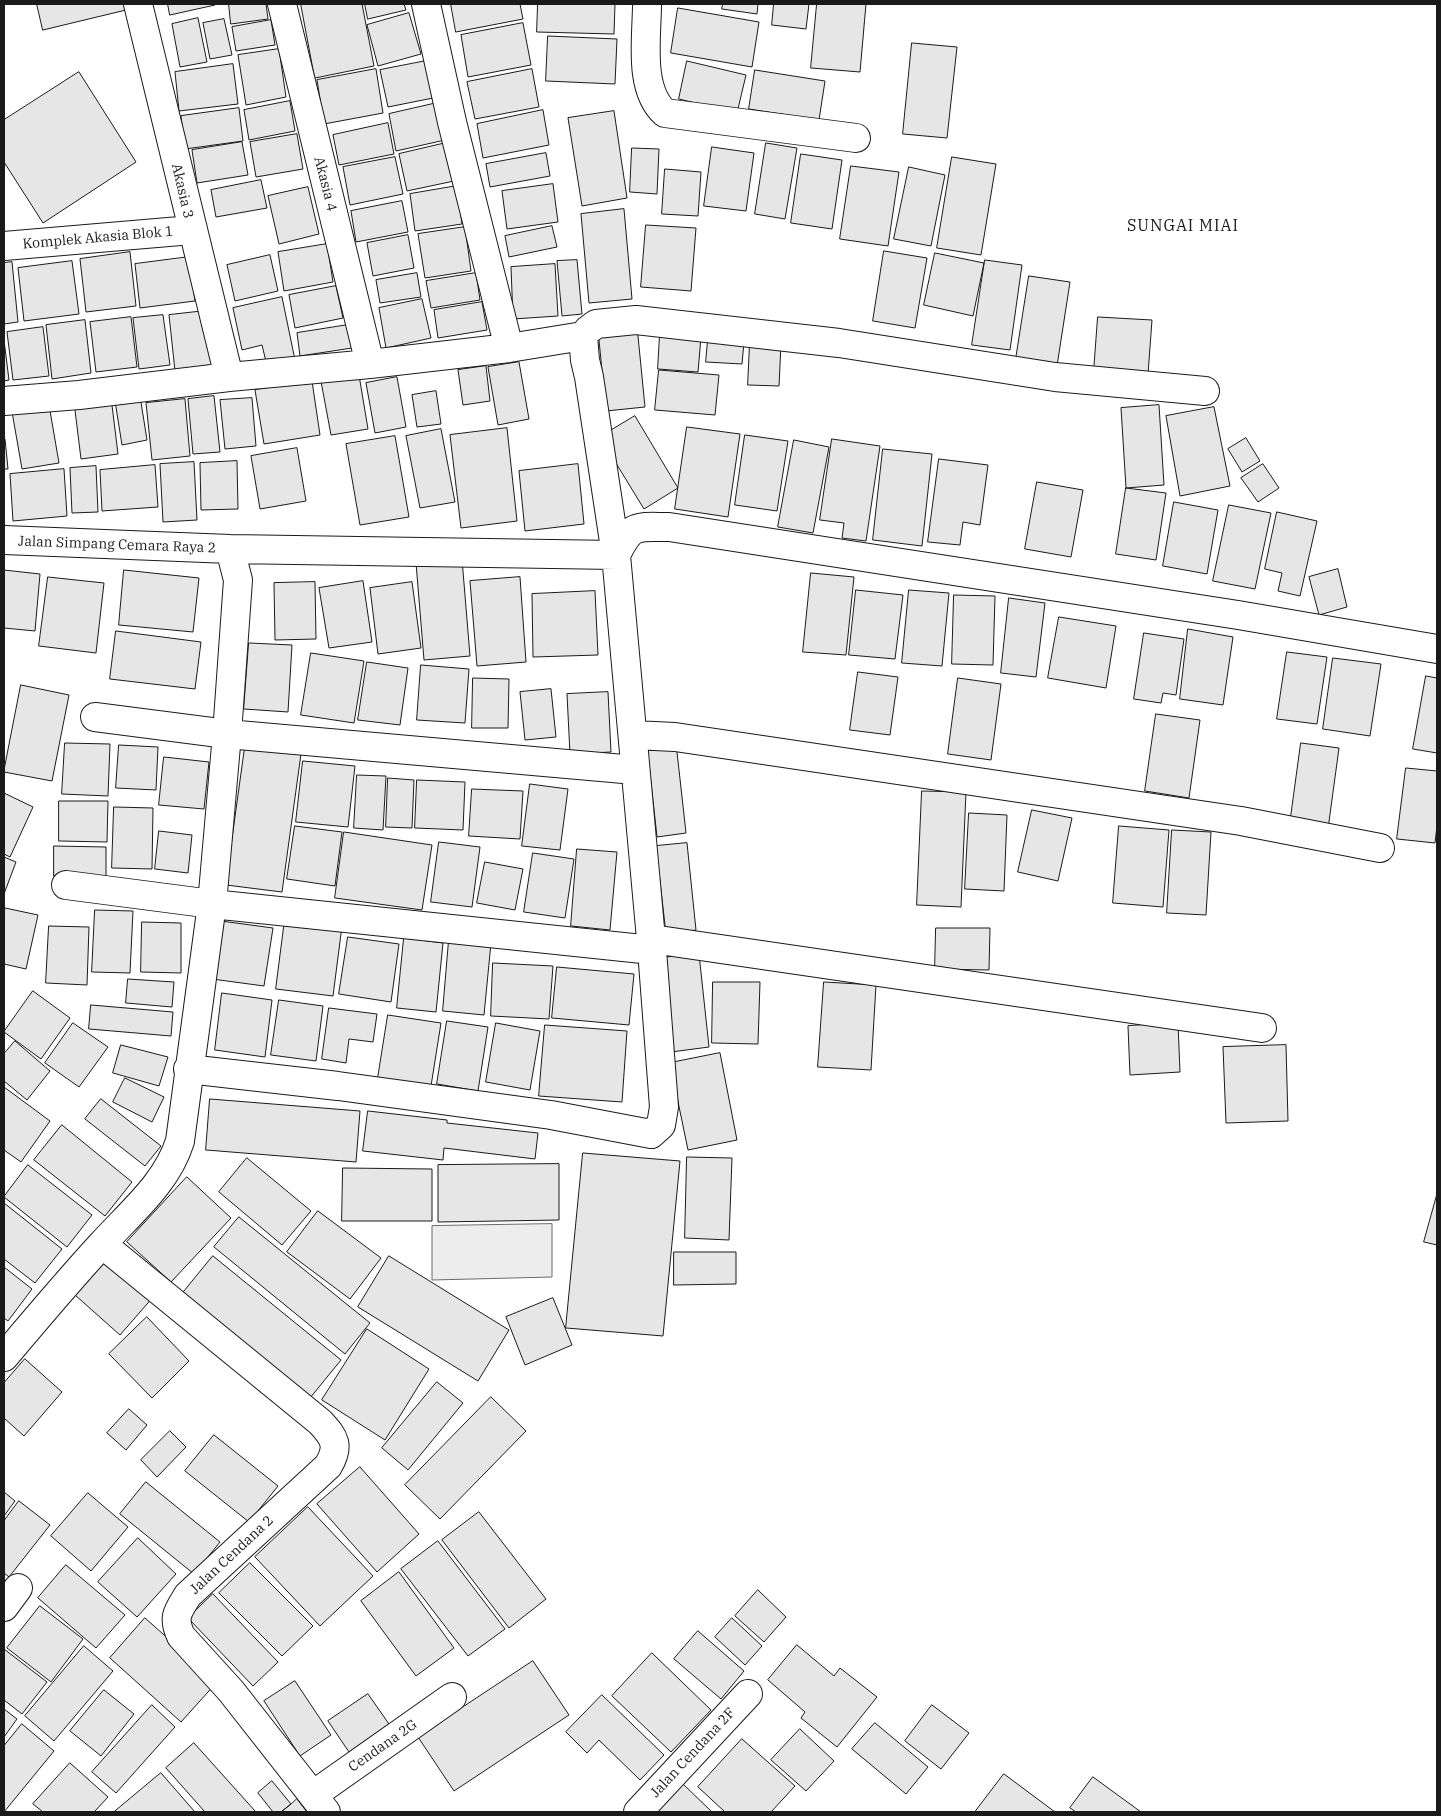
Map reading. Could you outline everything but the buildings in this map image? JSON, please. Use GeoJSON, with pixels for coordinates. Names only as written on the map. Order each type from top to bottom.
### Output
{"type":"FeatureCollection","features":[{"type":"Feature","properties":{"kind":"street","name":"Akasia 3"},"geometry":{"type":"LineString","coordinates":[[138,4],[228,377]]}},
{"type":"Feature","properties":{"kind":"street","name":"Akasia 4"},"geometry":{"type":"LineString","coordinates":[[282,4],[370,364]]}},
{"type":"Feature","properties":{"kind":"street"},"geometry":{"type":"LineString","coordinates":[[426,4],[452,122],[509,348]]}},
{"type":"Feature","properties":{"kind":"street"},"geometry":{"type":"LineString","coordinates":[[647,4],[646,56],[649,88],[657,106],[665,113],[856,138]]}},
{"type":"Feature","properties":{"kind":"street","name":"Komplek Akasia Blok 1"},"geometry":{"type":"LineString","coordinates":[[4,246],[192,230]]}},
{"type":"Feature","properties":{"kind":"street"},"geometry":{"type":"LineString","coordinates":[[4,401],[79,395],[228,377],[370,364],[509,348],[583,336],[596,324],[636,320],[839,343],[1055,377],[1205,391]]}},
{"type":"Feature","properties":{"kind":"street"},"geometry":{"type":"LineString","coordinates":[[188,1069],[338,1086],[541,1113],[651,1134],[661,1125],[664,1107],[652,944],[635,770],[634,734],[616,555],[585,360],[583,336]]}},
{"type":"Feature","properties":{"kind":"street"},"geometry":{"type":"LineString","coordinates":[[616,555],[625,537],[633,530],[644,527],[669,527],[1238,615],[1437,649]]}},
{"type":"Feature","properties":{"kind":"street","name":"Jalan Simpang Cemara Raya 2"},"geometry":{"type":"LineString","coordinates":[[4,540],[230,549],[616,555]]}},
{"type":"Feature","properties":{"kind":"street"},"geometry":{"type":"LineString","coordinates":[[4,1357],[102,1244],[148,1196],[175,1155],[180,1141],[188,1069],[212,904],[227,734],[238,580],[230,549]]}},
{"type":"Feature","properties":{"kind":"street"},"geometry":{"type":"LineString","coordinates":[[95,717],[227,734],[635,770]]}},
{"type":"Feature","properties":{"kind":"street"},"geometry":{"type":"LineString","coordinates":[[634,734],[674,737],[1241,821],[1380,848]]}},
{"type":"Feature","properties":{"kind":"street"},"geometry":{"type":"LineString","coordinates":[[66,885],[212,904],[652,944],[1262,1028]]}},
{"type":"Feature","properties":{"kind":"street","name":"Jalan Cendana 2"},"geometry":{"type":"LineString","coordinates":[[102,1244],[320,1422],[332,1435],[335,1444],[334,1456],[328,1466],[188,1595],[178,1610],[176,1617],[176,1625],[181,1636],[231,1691],[319,1804]]}},
{"type":"Feature","properties":{"kind":"street","name":"Jalan Cendana 2F"},"geometry":{"type":"LineString","coordinates":[[638,1812],[748,1694]]}},
{"type":"Feature","properties":{"kind":"street","name":"Cendana 2G"},"geometry":{"type":"LineString","coordinates":[[319,1804],[452,1697]]}},
{"type":"Feature","properties":{"kind":"shaded area"},"geometry":{"type":"Polygon","coordinates":[[[552,1224],[552,1277],[432,1280],[432,1226],[552,1224]]]}},
{"type":"Feature","properties":{"kind":"district","name":"SUNGAI MIAI"},"geometry":{"type":"Point","coordinates":[1183,226]}}]}
